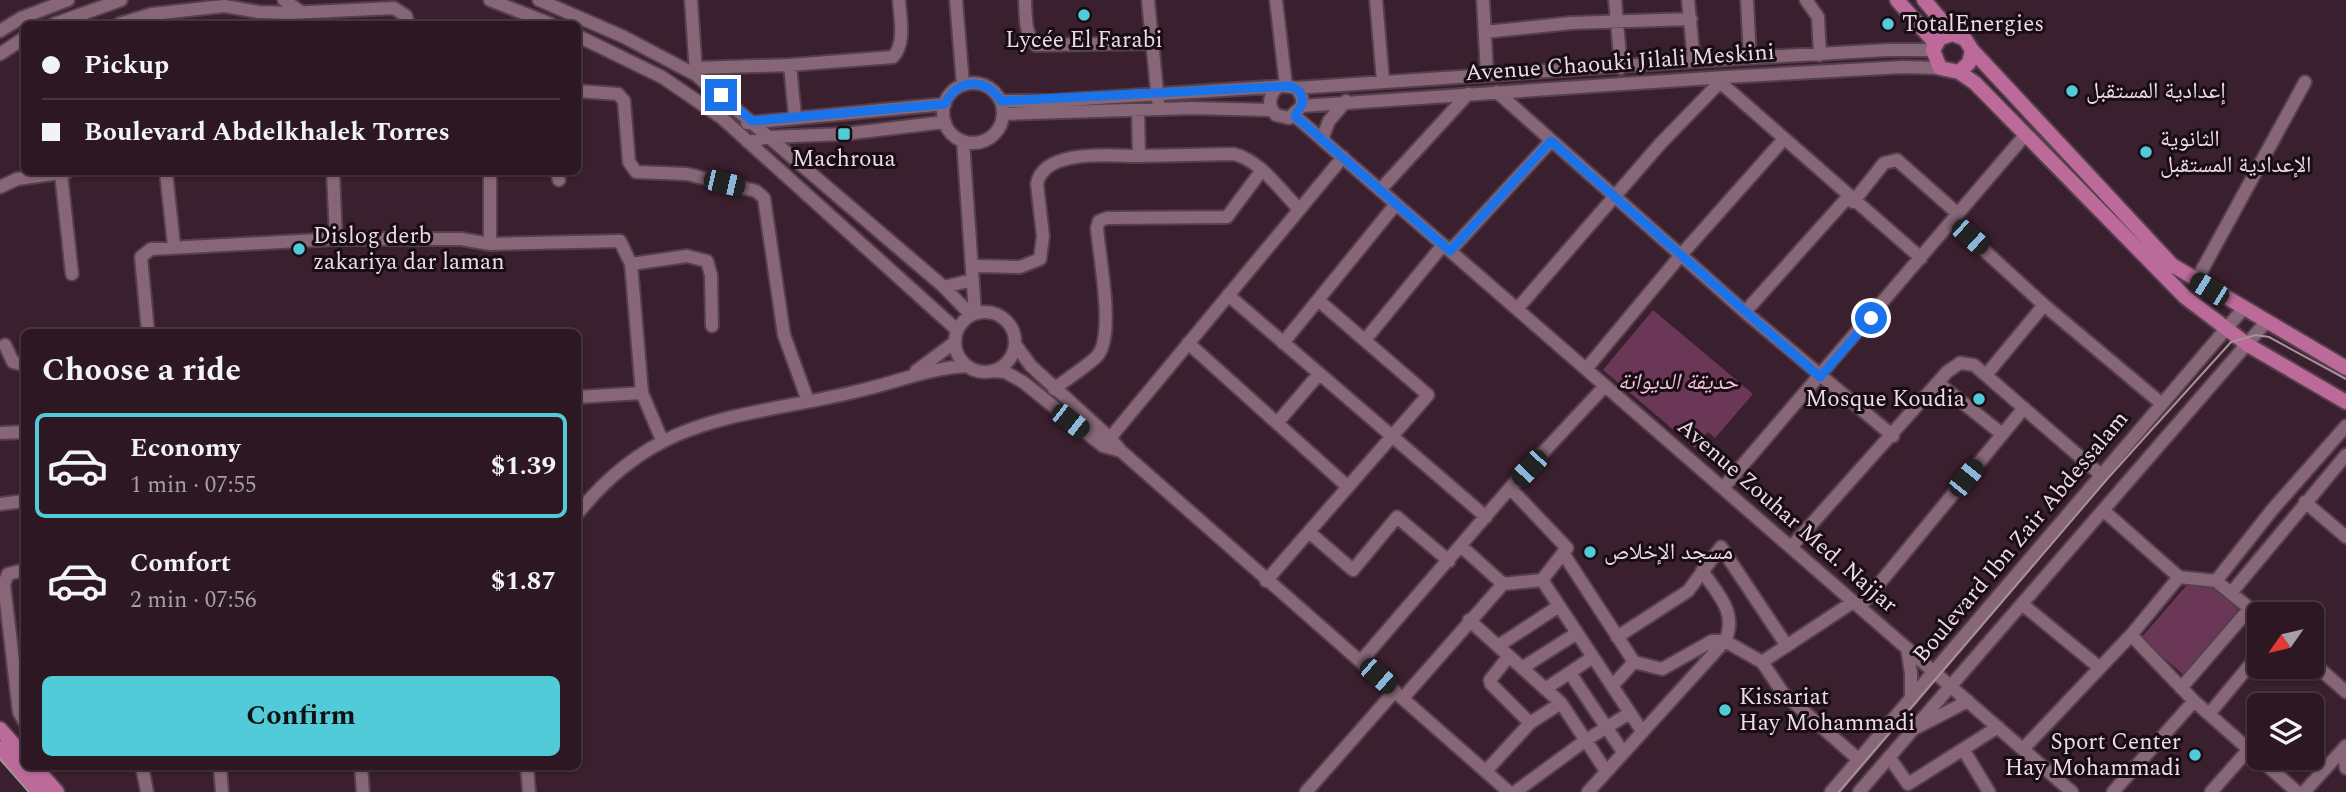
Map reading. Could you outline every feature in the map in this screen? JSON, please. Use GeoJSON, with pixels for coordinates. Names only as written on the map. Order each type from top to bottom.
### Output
{"type":"FeatureCollection","features":[{"type":"Feature","properties":{"kind":"main road"},"geometry":{"type":"LineString","coordinates":[[1897,0],[1934,47],[1940,68],[1959,72],[2026,134],[2157,271],[2226,330],[2346,402]]}},
{"type":"Feature","properties":{"kind":"main road"},"geometry":{"type":"LineString","coordinates":[[1924,0],[1953,34],[1965,38],[1972,50],[2153,247],[2196,281],[2346,368]]}},
{"type":"Feature","properties":{"kind":"main road"},"geometry":{"type":"LineString","coordinates":[[1934,47],[1940,38],[1953,34]]}},
{"type":"Feature","properties":{"kind":"main road"},"geometry":{"type":"LineString","coordinates":[[1959,72],[1969,63],[1972,50]]}},
{"type":"Feature","properties":{"kind":"main road"},"geometry":{"type":"LineString","coordinates":[[0,729],[21,753]]}},
{"type":"Feature","properties":{"kind":"main road"},"geometry":{"type":"LineString","coordinates":[[0,748],[40,792]]}},
{"type":"Feature","properties":{"kind":"main road"},"geometry":{"type":"LineString","coordinates":[[38,770],[57,792]]}},
{"type":"Feature","properties":{"kind":"street"},"geometry":{"type":"LineString","coordinates":[[0,31],[21,18],[68,0]]}},
{"type":"Feature","properties":{"kind":"street"},"geometry":{"type":"LineString","coordinates":[[78,0],[81,14]]}},
{"type":"Feature","properties":{"kind":"street"},"geometry":{"type":"LineString","coordinates":[[62,21],[102,3],[121,0]]}},
{"type":"Feature","properties":{"kind":"street"},"geometry":{"type":"LineString","coordinates":[[284,0],[301,12]]}},
{"type":"Feature","properties":{"kind":"street"},"geometry":{"type":"LineString","coordinates":[[490,0],[516,5],[545,21]]}},
{"type":"Feature","properties":{"kind":"street"},"geometry":{"type":"LineString","coordinates":[[539,0],[696,71],[769,137],[976,313],[990,312],[1006,320],[1011,327],[1015,344],[1054,388],[1111,438],[1121,451],[1509,792]]}},
{"type":"Feature","properties":{"kind":"street"},"geometry":{"type":"LineString","coordinates":[[691,0],[696,71]]}},
{"type":"Feature","properties":{"kind":"street"},"geometry":{"type":"LineString","coordinates":[[696,71],[893,57],[901,40],[899,0]]}},
{"type":"Feature","properties":{"kind":"street"},"geometry":{"type":"LineString","coordinates":[[956,0],[966,84]]}},
{"type":"Feature","properties":{"kind":"street"},"geometry":{"type":"LineString","coordinates":[[963,0],[966,84]]}},
{"type":"Feature","properties":{"kind":"street"},"geometry":{"type":"LineString","coordinates":[[1025,0],[1030,39],[1036,45],[1153,43]]}},
{"type":"Feature","properties":{"kind":"street"},"geometry":{"type":"LineString","coordinates":[[1148,0],[1159,110]]}},
{"type":"Feature","properties":{"kind":"street"},"geometry":{"type":"LineString","coordinates":[[1276,0],[1286,87]]}},
{"type":"Feature","properties":{"kind":"street"},"geometry":{"type":"LineString","coordinates":[[1376,0],[1383,81]]}},
{"type":"Feature","properties":{"kind":"street"},"geometry":{"type":"LineString","coordinates":[[1483,0],[1487,74]]}},
{"type":"Feature","properties":{"kind":"street"},"geometry":{"type":"LineString","coordinates":[[1615,0],[1621,68]]}},
{"type":"Feature","properties":{"kind":"street"},"geometry":{"type":"LineString","coordinates":[[1688,0],[1694,61]]}},
{"type":"Feature","properties":{"kind":"street"},"geometry":{"type":"LineString","coordinates":[[1747,0],[1750,58]]}},
{"type":"Feature","properties":{"kind":"street"},"geometry":{"type":"LineString","coordinates":[[1806,0],[1818,17],[1820,55]]}},
{"type":"Feature","properties":{"kind":"street"},"geometry":{"type":"LineString","coordinates":[[132,21],[174,11],[224,6],[301,12],[394,9],[406,16],[407,21]]}},
{"type":"Feature","properties":{"kind":"street"},"geometry":{"type":"LineString","coordinates":[[240,9],[242,21]]}},
{"type":"Feature","properties":{"kind":"street"},"geometry":{"type":"LineString","coordinates":[[1485,32],[1618,20],[1691,19]]}},
{"type":"Feature","properties":{"kind":"street"},"geometry":{"type":"LineString","coordinates":[[581,37],[662,77],[733,128],[956,336],[960,359],[967,366],[986,372],[999,371],[1016,377],[1092,438],[1121,451]]}},
{"type":"Feature","properties":{"kind":"street"},"geometry":{"type":"LineString","coordinates":[[0,54],[21,40]]}},
{"type":"Feature","properties":{"kind":"street","name":"Avenue Chaouki Jilali Meskini"},"geometry":{"type":"LineString","coordinates":[[1002,108],[1158,93],[1621,68],[1934,47]]}},
{"type":"Feature","properties":{"kind":"street"},"geometry":{"type":"LineString","coordinates":[[790,65],[795,117]]}},
{"type":"Feature","properties":{"kind":"street","name":"Avenue Chaouki Jilali Meskini"},"geometry":{"type":"LineString","coordinates":[[1298,111],[1346,101],[1903,67],[1940,68]]}},
{"type":"Feature","properties":{"kind":"street"},"geometry":{"type":"LineString","coordinates":[[1517,309],[1660,144],[1723,80],[1783,140],[1921,258]]}},
{"type":"Feature","properties":{"kind":"street"},"geometry":{"type":"LineString","coordinates":[[2196,281],[2305,82]]}},
{"type":"Feature","properties":{"kind":"street"},"geometry":{"type":"LineString","coordinates":[[966,84],[988,87],[1002,108],[996,133],[988,139],[966,142],[951,133],[945,122],[945,104],[955,89],[966,84]]}},
{"type":"Feature","properties":{"kind":"street"},"geometry":{"type":"LineString","coordinates":[[1002,108],[1272,110],[1282,118],[1298,111],[1302,97],[1286,87]]}},
{"type":"Feature","properties":{"kind":"street"},"geometry":{"type":"LineString","coordinates":[[1272,110],[1270,98],[1286,87]]}},
{"type":"Feature","properties":{"kind":"street"},"geometry":{"type":"LineString","coordinates":[[581,91],[618,94],[624,101],[629,162],[636,172],[687,174],[756,191],[764,198],[784,335],[808,401]]}},
{"type":"Feature","properties":{"kind":"street"},"geometry":{"type":"LineString","coordinates":[[1497,92],[1745,312],[1892,436]]}},
{"type":"Feature","properties":{"kind":"street"},"geometry":{"type":"LineString","coordinates":[[1380,190],[1468,94]]}},
{"type":"Feature","properties":{"kind":"street"},"geometry":{"type":"LineString","coordinates":[[1322,139],[1329,121],[1346,101]]}},
{"type":"Feature","properties":{"kind":"street"},"geometry":{"type":"LineString","coordinates":[[733,128],[752,121],[945,104]]}},
{"type":"Feature","properties":{"kind":"street"},"geometry":{"type":"LineString","coordinates":[[1138,111],[1139,156]]}},
{"type":"Feature","properties":{"kind":"street","name":"Avenue Zouhar Med. Najjar"},"geometry":{"type":"LineString","coordinates":[[1298,111],[1343,158],[2072,792]]}},
{"type":"Feature","properties":{"kind":"street"},"geometry":{"type":"LineString","coordinates":[[748,142],[769,137],[844,134],[945,122]]}},
{"type":"Feature","properties":{"kind":"street"},"geometry":{"type":"LineString","coordinates":[[1723,488],[2026,134]]}},
{"type":"Feature","properties":{"kind":"street"},"geometry":{"type":"LineString","coordinates":[[1586,369],[1681,255],[1783,140]]}},
{"type":"Feature","properties":{"kind":"street"},"geometry":{"type":"LineString","coordinates":[[1365,340],[1447,248],[1551,141]]}},
{"type":"Feature","properties":{"kind":"street"},"geometry":{"type":"LineString","coordinates":[[908,377],[956,336],[976,313],[978,266],[966,142]]}},
{"type":"Feature","properties":{"kind":"street"},"geometry":{"type":"LineString","coordinates":[[966,142],[976,313]]}},
{"type":"Feature","properties":{"kind":"street"},"geometry":{"type":"LineString","coordinates":[[978,266],[1020,267],[1040,259],[1043,236],[1037,184],[1041,173],[1051,163],[1074,157],[1234,154],[1251,160],[1299,209]]}},
{"type":"Feature","properties":{"kind":"street"},"geometry":{"type":"LineString","coordinates":[[1111,438],[1343,158]]}},
{"type":"Feature","properties":{"kind":"street"},"geometry":{"type":"LineString","coordinates":[[1745,312],[1884,163],[1897,160],[2044,304],[2162,404]]}},
{"type":"Feature","properties":{"kind":"street"},"geometry":{"type":"LineString","coordinates":[[1054,388],[1098,356],[1103,344],[1104,313],[1097,228],[1100,221],[1227,217],[1262,170]]}},
{"type":"Feature","properties":{"kind":"street"},"geometry":{"type":"LineString","coordinates":[[0,187],[25,177],[44,175]]}},
{"type":"Feature","properties":{"kind":"street"},"geometry":{"type":"LineString","coordinates":[[64,175],[72,274]]}},
{"type":"Feature","properties":{"kind":"street"},"geometry":{"type":"LineString","coordinates":[[166,175],[173,246]]}},
{"type":"Feature","properties":{"kind":"street"},"geometry":{"type":"LineString","coordinates":[[332,175],[336,239]]}},
{"type":"Feature","properties":{"kind":"street"},"geometry":{"type":"LineString","coordinates":[[490,175],[490,244]]}},
{"type":"Feature","properties":{"kind":"street"},"geometry":{"type":"LineString","coordinates":[[1283,343],[1396,204]]}},
{"type":"Feature","properties":{"kind":"street"},"geometry":{"type":"LineString","coordinates":[[148,329],[141,257],[151,249],[336,239],[461,239],[490,244],[620,242],[631,264],[642,393],[662,440]]}},
{"type":"Feature","properties":{"kind":"street"},"geometry":{"type":"LineString","coordinates":[[631,264],[687,256],[707,261],[711,275],[712,326]]}},
{"type":"Feature","properties":{"kind":"street"},"geometry":{"type":"LineString","coordinates":[[944,287],[972,280]]}},
{"type":"Feature","properties":{"kind":"street"},"geometry":{"type":"LineString","coordinates":[[1228,295],[1486,517]]}},
{"type":"Feature","properties":{"kind":"street"},"geometry":{"type":"LineString","coordinates":[[1266,581],[1428,395],[1318,300]]}},
{"type":"Feature","properties":{"kind":"street"},"geometry":{"type":"LineString","coordinates":[[1986,375],[2044,304]]}},
{"type":"Feature","properties":{"kind":"street","name":"Boulevard Ibn Zair Abdessalam"},"geometry":{"type":"LineString","coordinates":[[1830,792],[2243,309]]}},
{"type":"Feature","properties":{"kind":"street","name":"Boulevard Ibn Zair Abdessalam"},"geometry":{"type":"LineString","coordinates":[[1859,792],[2266,322]]}},
{"type":"Feature","properties":{"kind":"street"},"geometry":{"type":"LineString","coordinates":[[1188,343],[1348,487]]}},
{"type":"Feature","properties":{"kind":"street"},"geometry":{"type":"LineString","coordinates":[[986,372],[995,370],[1009,360],[1015,344]]}},
{"type":"Feature","properties":{"kind":"street"},"geometry":{"type":"LineString","coordinates":[[5,345],[13,362],[21,364]]}},
{"type":"Feature","properties":{"kind":"street"},"geometry":{"type":"LineString","coordinates":[[1791,547],[1938,383],[1960,363],[1975,365],[2101,475]]}},
{"type":"Feature","properties":{"kind":"street"},"geometry":{"type":"LineString","coordinates":[[581,510],[624,467],[662,440],[713,419],[859,391],[908,377],[967,366]]}},
{"type":"Feature","properties":{"kind":"street"},"geometry":{"type":"LineString","coordinates":[[1277,423],[1319,374]]}},
{"type":"Feature","properties":{"kind":"street"},"geometry":{"type":"LineString","coordinates":[[1938,383],[2002,434]]}},
{"type":"Feature","properties":{"kind":"street"},"geometry":{"type":"LineString","coordinates":[[1361,661],[1450,561],[1510,488],[1605,386]]}},
{"type":"Feature","properties":{"kind":"street"},"geometry":{"type":"LineString","coordinates":[[581,397],[642,393]]}},
{"type":"Feature","properties":{"kind":"street"},"geometry":{"type":"LineString","coordinates":[[1762,662],[1857,605],[2024,408]]}},
{"type":"Feature","properties":{"kind":"street"},"geometry":{"type":"LineString","coordinates":[[2216,581],[2266,517],[2346,426]]}},
{"type":"Feature","properties":{"kind":"street"},"geometry":{"type":"LineString","coordinates":[[0,432],[21,432]]}},
{"type":"Feature","properties":{"kind":"street"},"geometry":{"type":"LineString","coordinates":[[2231,593],[2346,455]]}},
{"type":"Feature","properties":{"kind":"street"},"geometry":{"type":"LineString","coordinates":[[1306,792],[1503,584],[1542,580],[1567,548],[1510,488]]}},
{"type":"Feature","properties":{"kind":"street"},"geometry":{"type":"LineString","coordinates":[[0,504],[21,501]]}},
{"type":"Feature","properties":{"kind":"street"},"geometry":{"type":"LineString","coordinates":[[2305,502],[2346,537]]}},
{"type":"Feature","properties":{"kind":"street"},"geometry":{"type":"LineString","coordinates":[[2104,511],[2179,577],[2216,581],[2247,606]]}},
{"type":"Feature","properties":{"kind":"street"},"geometry":{"type":"LineString","coordinates":[[1309,532],[1353,570],[1397,517],[1450,561]]}},
{"type":"Feature","properties":{"kind":"street"},"geometry":{"type":"LineString","coordinates":[[2266,517],[2281,530]]}},
{"type":"Feature","properties":{"kind":"street"},"geometry":{"type":"LineString","coordinates":[[1462,547],[1503,584]]}},
{"type":"Feature","properties":{"kind":"street"},"geometry":{"type":"LineString","coordinates":[[1617,637],[1688,590],[1721,547],[1787,646]]}},
{"type":"Feature","properties":{"kind":"street"},"geometry":{"type":"LineString","coordinates":[[1563,553],[1634,662],[1662,669],[1712,641],[1725,641],[1762,662],[1783,693],[1858,759]]}},
{"type":"Feature","properties":{"kind":"street"},"geometry":{"type":"LineString","coordinates":[[21,570],[14,571],[6,578],[3,619],[21,716]]}},
{"type":"Feature","properties":{"kind":"street"},"geometry":{"type":"LineString","coordinates":[[1588,792],[1725,641],[1731,628],[1731,616],[1702,571]]}},
{"type":"Feature","properties":{"kind":"street"},"geometry":{"type":"LineString","coordinates":[[2023,749],[2131,635],[2179,577]]}},
{"type":"Feature","properties":{"kind":"street"},"geometry":{"type":"LineString","coordinates":[[1542,580],[1642,730]]}},
{"type":"Feature","properties":{"kind":"street"},"geometry":{"type":"LineString","coordinates":[[2022,604],[2100,668]]}},
{"type":"Feature","properties":{"kind":"street"},"geometry":{"type":"LineString","coordinates":[[1498,646],[1559,606]]}},
{"type":"Feature","properties":{"kind":"street"},"geometry":{"type":"LineString","coordinates":[[1469,620],[1561,703],[1606,771]]}},
{"type":"Feature","properties":{"kind":"street"},"geometry":{"type":"LineString","coordinates":[[2181,688],[2247,620]]}},
{"type":"Feature","properties":{"kind":"street"},"geometry":{"type":"LineString","coordinates":[[1522,668],[1577,634]]}},
{"type":"Feature","properties":{"kind":"street"},"geometry":{"type":"LineString","coordinates":[[2131,635],[2194,701],[2247,746]]}},
{"type":"Feature","properties":{"kind":"street"},"geometry":{"type":"LineString","coordinates":[[1906,648],[1911,673],[1911,699]]}},
{"type":"Feature","properties":{"kind":"street"},"geometry":{"type":"LineString","coordinates":[[1509,656],[1490,680],[1491,684],[1530,723]]}},
{"type":"Feature","properties":{"kind":"street"},"geometry":{"type":"LineString","coordinates":[[1545,689],[1593,657]]}},
{"type":"Feature","properties":{"kind":"street"},"geometry":{"type":"LineString","coordinates":[[1612,686],[1634,662]]}},
{"type":"Feature","properties":{"kind":"street"},"geometry":{"type":"LineString","coordinates":[[2209,714],[2247,668]]}},
{"type":"Feature","properties":{"kind":"street"},"geometry":{"type":"LineString","coordinates":[[2324,672],[2346,691]]}},
{"type":"Feature","properties":{"kind":"street"},"geometry":{"type":"LineString","coordinates":[[1570,673],[1623,752]]}},
{"type":"Feature","properties":{"kind":"street"},"geometry":{"type":"LineString","coordinates":[[1913,730],[1968,701]]}},
{"type":"Feature","properties":{"kind":"street"},"geometry":{"type":"LineString","coordinates":[[2113,792],[2194,701]]}},
{"type":"Feature","properties":{"kind":"street"},"geometry":{"type":"LineString","coordinates":[[1486,771],[1530,723],[1561,703]]}},
{"type":"Feature","properties":{"kind":"street"},"geometry":{"type":"LineString","coordinates":[[1515,792],[1586,740],[1630,713]]}},
{"type":"Feature","properties":{"kind":"street"},"geometry":{"type":"LineString","coordinates":[[1896,792],[1998,727]]}},
{"type":"Feature","properties":{"kind":"street"},"geometry":{"type":"LineString","coordinates":[[2345,748],[2346,768]]}},
{"type":"Feature","properties":{"kind":"street"},"geometry":{"type":"LineString","coordinates":[[2304,792],[2345,748]]}},
{"type":"Feature","properties":{"kind":"street"},"geometry":{"type":"LineString","coordinates":[[1963,749],[1989,792]]}},
{"type":"Feature","properties":{"kind":"street"},"geometry":{"type":"LineString","coordinates":[[2211,792],[2247,750]]}},
{"type":"Feature","properties":{"kind":"street"},"geometry":{"type":"LineString","coordinates":[[1889,757],[1908,785]]}},
{"type":"Feature","properties":{"kind":"street"},"geometry":{"type":"LineString","coordinates":[[143,770],[147,792]]}},
{"type":"Feature","properties":{"kind":"street"},"geometry":{"type":"LineString","coordinates":[[220,770],[222,792]]}},
{"type":"Feature","properties":{"kind":"street"},"geometry":{"type":"LineString","coordinates":[[361,770],[363,792]]}},
{"type":"Feature","properties":{"kind":"street"},"geometry":{"type":"LineString","coordinates":[[527,770],[529,792]]}},
{"type":"Feature","properties":{"kind":"street"},"geometry":{"type":"LineString","coordinates":[[2274,770],[2298,792]]}},
{"type":"Feature","properties":{"kind":"green space","name":"حديقة الديوانة"},"geometry":{"type":"Polygon","coordinates":[[[1653,310],[1753,394],[1715,438],[1708,432],[1695,448],[1603,370],[1653,310]]]}},
{"type":"Feature","properties":{"kind":"green space"},"geometry":{"type":"Polygon","coordinates":[[[2204,579],[2237,608],[2236,620],[2186,677],[2141,638],[2186,586],[2204,579]]]}},
{"type":"Feature","properties":{"kind":"tram line"},"geometry":{"type":"LineString","coordinates":[[1839,792],[2108,478],[2231,342],[2256,335],[2269,337],[2346,379]]}},
{"type":"Feature","properties":{"kind":"tram line"},"geometry":{"type":"LineString","coordinates":[[0,759],[29,792]]}},
{"type":"Feature","properties":{"kind":"place","name":"Lycée El Farabi"},"geometry":{"type":"Point","coordinates":[1084,15]}},
{"type":"Feature","properties":{"kind":"place","name":"TotalEnergies"},"geometry":{"type":"Point","coordinates":[1888,24]}},
{"type":"Feature","properties":{"kind":"place","name":"إعدادية المستقبل"},"geometry":{"type":"Point","coordinates":[2072,91]}},
{"type":"Feature","properties":{"kind":"place","name":"Machroua"},"geometry":{"type":"Point","coordinates":[844,134]}},
{"type":"Feature","properties":{"kind":"place","name":"الثانوية الإعدادية المستقبل"},"geometry":{"type":"Point","coordinates":[2146,152]}},
{"type":"Feature","properties":{"kind":"place","name":"Dislog derb zakariya dar laman"},"geometry":{"type":"Point","coordinates":[299,249]}},
{"type":"Feature","properties":{"kind":"place","name":"Mosque Koudia"},"geometry":{"type":"Point","coordinates":[1979,399]}},
{"type":"Feature","properties":{"kind":"place","name":"مسجد الإخلاص"},"geometry":{"type":"Point","coordinates":[1590,552]}},
{"type":"Feature","properties":{"kind":"place","name":"Kissariat Hay Mohammadi"},"geometry":{"type":"Point","coordinates":[1725,710]}},
{"type":"Feature","properties":{"kind":"place","name":"Sport Center Hay Mohammadi"},"geometry":{"type":"Point","coordinates":[2195,755]}},
{"type":"Feature","properties":{"kind":"route"},"geometry":{"type":"LineString","coordinates":[[721,95],[752,121],[945,104],[955,89],[970,83],[988,87],[1001,101],[1050,101],[1291,86],[1300,92],[1303,102],[1295,116],[1450,251],[1551,141],[1820,377],[1871,318]]}}]}
